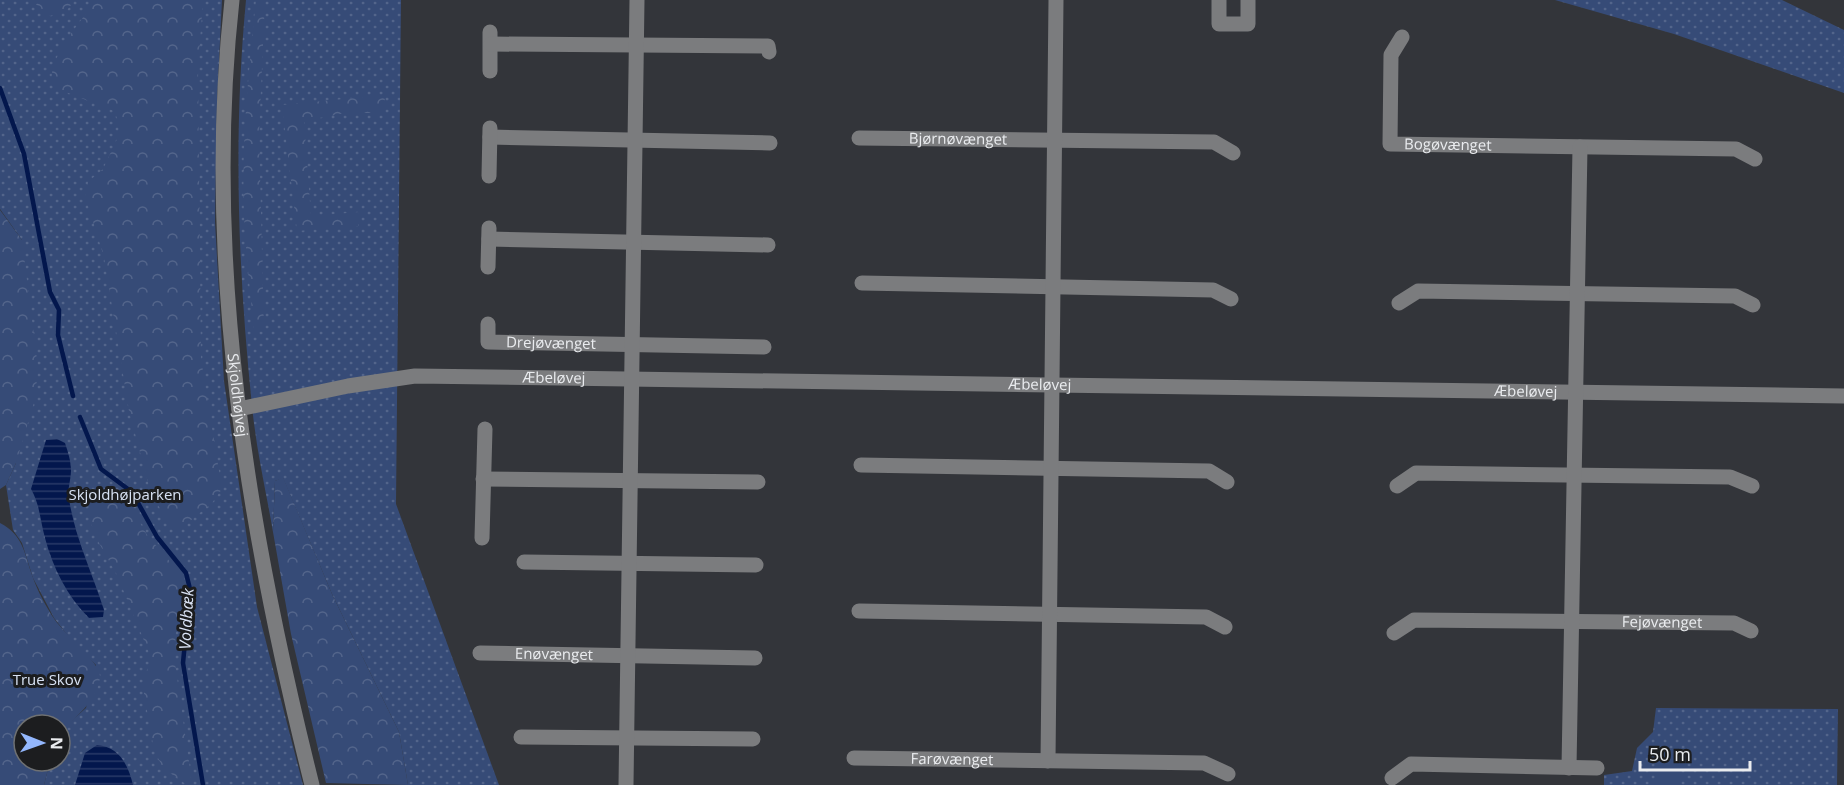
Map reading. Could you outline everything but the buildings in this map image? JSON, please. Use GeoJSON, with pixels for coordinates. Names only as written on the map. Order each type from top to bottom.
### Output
{"type":"FeatureCollection","features":[{"type":"Feature","properties":{"kind":"street","name":"Skjoldhøjvej"},"geometry":{"type":"LineString","coordinates":[[232,0],[227,44],[224,132],[225,220],[228,300],[239,409],[264,573],[312,785]]}},
{"type":"Feature","properties":{"kind":"street"},"geometry":{"type":"LineString","coordinates":[[626,785],[637,0]]}},
{"type":"Feature","properties":{"kind":"street"},"geometry":{"type":"LineString","coordinates":[[1048,761],[1055,287],[1056,0]]}},
{"type":"Feature","properties":{"kind":"street"},"geometry":{"type":"LineString","coordinates":[[1219,0],[1219,24],[1248,24],[1248,0]]}},
{"type":"Feature","properties":{"kind":"street","name":"Bogøvænget"},"geometry":{"type":"LineString","coordinates":[[1402,37],[1391,55],[1390,144],[1736,149],[1755,159]]}},
{"type":"Feature","properties":{"kind":"street"},"geometry":{"type":"LineString","coordinates":[[490,71],[490,38],[636,45],[768,46],[769,52]]}},
{"type":"Feature","properties":{"kind":"street"},"geometry":{"type":"LineString","coordinates":[[489,176],[490,132],[770,143]]}},
{"type":"Feature","properties":{"kind":"street","name":"Bjørnøvænget"},"geometry":{"type":"LineString","coordinates":[[859,138],[1214,142],[1233,153]]}},
{"type":"Feature","properties":{"kind":"street"},"geometry":{"type":"LineString","coordinates":[[1569,768],[1580,147]]}},
{"type":"Feature","properties":{"kind":"street"},"geometry":{"type":"LineString","coordinates":[[488,267],[489,233],[768,245]]}},
{"type":"Feature","properties":{"kind":"street"},"geometry":{"type":"LineString","coordinates":[[862,283],[1213,290],[1231,299]]}},
{"type":"Feature","properties":{"kind":"street"},"geometry":{"type":"LineString","coordinates":[[1399,303],[1418,291],[1735,296],[1753,305]]}},
{"type":"Feature","properties":{"kind":"street","name":"Drejøvænget"},"geometry":{"type":"LineString","coordinates":[[488,324],[488,342],[764,346]]}},
{"type":"Feature","properties":{"kind":"street","name":"Æbeløvej"},"geometry":{"type":"LineString","coordinates":[[239,409],[348,386],[415,376],[1053,387],[1844,396]]}},
{"type":"Feature","properties":{"kind":"street"},"geometry":{"type":"LineString","coordinates":[[482,538],[485,429]]}},
{"type":"Feature","properties":{"kind":"street"},"geometry":{"type":"LineString","coordinates":[[861,465],[1209,471],[1227,482]]}},
{"type":"Feature","properties":{"kind":"street"},"geometry":{"type":"LineString","coordinates":[[1397,486],[1416,473],[1730,477],[1752,486]]}},
{"type":"Feature","properties":{"kind":"street"},"geometry":{"type":"LineString","coordinates":[[483,479],[758,482]]}},
{"type":"Feature","properties":{"kind":"street"},"geometry":{"type":"LineString","coordinates":[[524,562],[756,565]]}},
{"type":"Feature","properties":{"kind":"street"},"geometry":{"type":"LineString","coordinates":[[859,611],[1206,617],[1225,627]]}},
{"type":"Feature","properties":{"kind":"street","name":"Fejøvænget"},"geometry":{"type":"LineString","coordinates":[[1394,633],[1414,620],[1734,623],[1750,631]]}},
{"type":"Feature","properties":{"kind":"street","name":"Enøvænget"},"geometry":{"type":"LineString","coordinates":[[480,653],[755,658]]}},
{"type":"Feature","properties":{"kind":"street"},"geometry":{"type":"LineString","coordinates":[[521,737],[753,739]]}},
{"type":"Feature","properties":{"kind":"street","name":"Farøvænget"},"geometry":{"type":"LineString","coordinates":[[855,758],[1204,764],[1228,774]]}},
{"type":"Feature","properties":{"kind":"street"},"geometry":{"type":"LineString","coordinates":[[1392,778],[1411,765],[1597,768]]}},
{"type":"Feature","properties":{"kind":"green space","name":"Skjoldhøjparken"},"geometry":{"type":"Polygon","coordinates":[[[0,0],[222,0],[215,222],[224,381],[257,607],[303,785],[44,785],[47,773],[72,773],[72,721],[86,708],[96,665],[73,642],[54,618],[33,578],[22,543],[13,530],[6,485],[16,463],[22,240],[0,209],[0,0]]]}},
{"type":"Feature","properties":{"kind":"green space"},"geometry":{"type":"Polygon","coordinates":[[[31,0],[75,0],[67,10],[50,16],[31,0]]]}},
{"type":"Feature","properties":{"kind":"green space"},"geometry":{"type":"Polygon","coordinates":[[[96,0],[203,0],[198,68],[201,361],[222,489],[212,503],[179,530],[163,515],[149,486],[129,411],[104,257],[85,196],[88,182],[103,169],[118,137],[119,123],[114,111],[53,87],[54,66],[59,54],[73,30],[96,0]]]}},
{"type":"Feature","properties":{"kind":"green space"},"geometry":{"type":"Polygon","coordinates":[[[246,0],[401,0],[396,504],[499,785],[408,785],[399,732],[332,594],[283,478],[275,481],[273,532],[254,422],[243,305],[238,153],[246,0]]]}},
{"type":"Feature","properties":{"kind":"green space"},"geometry":{"type":"Polygon","coordinates":[[[256,0],[265,0],[259,134],[264,331],[254,332],[245,232],[243,174],[256,0]]]}},
{"type":"Feature","properties":{"kind":"green space"},"geometry":{"type":"Polygon","coordinates":[[[1555,0],[1782,0],[1844,30],[1844,93],[1674,34],[1555,0]]]}},
{"type":"Feature","properties":{"kind":"green space"},"geometry":{"type":"Polygon","coordinates":[[[385,95],[384,113],[345,113],[304,121],[311,216],[359,212],[358,226],[297,231],[282,105],[385,95]]]}},
{"type":"Feature","properties":{"kind":"green space"},"geometry":{"type":"Polygon","coordinates":[[[0,210],[22,240],[38,368],[35,399],[16,463],[6,485],[0,489],[0,210]]]}},
{"type":"Feature","properties":{"kind":"green space"},"geometry":{"type":"Polygon","coordinates":[[[283,477],[332,594],[399,732],[408,785],[326,783],[291,634],[273,532],[275,481],[283,477]]]}},
{"type":"Feature","properties":{"kind":"green space"},"geometry":{"type":"Polygon","coordinates":[[[110,493],[120,493],[127,500],[147,535],[184,578],[185,592],[176,631],[174,656],[191,776],[190,783],[187,785],[163,768],[154,750],[144,694],[144,676],[152,660],[117,575],[90,521],[91,508],[110,493]]]}},
{"type":"Feature","properties":{"kind":"green space","name":"True Skov"},"geometry":{"type":"Polygon","coordinates":[[[0,523],[14,533],[22,545],[36,587],[52,615],[94,664],[100,676],[95,694],[72,721],[72,713],[12,713],[12,773],[47,773],[44,785],[0,785],[0,523]]]}},
{"type":"Feature","properties":{"kind":"green space"},"geometry":{"type":"Polygon","coordinates":[[[1656,708],[1838,709],[1837,785],[1604,785],[1604,775],[1632,771],[1637,748],[1653,732],[1656,708]]]}},
{"type":"Feature","properties":{"kind":"green space"},"geometry":{"type":"Polygon","coordinates":[[[1659,750],[1677,751],[1681,755],[1681,785],[1656,785],[1656,753],[1659,750]]]}},
{"type":"Feature","properties":{"kind":"shaded area"},"geometry":{"type":"Polygon","coordinates":[[[57,439],[65,443],[69,457],[71,471],[69,495],[72,513],[104,610],[103,617],[89,618],[62,581],[48,549],[38,507],[31,489],[46,440],[57,439]]]}},
{"type":"Feature","properties":{"kind":"shaded area"},"geometry":{"type":"Polygon","coordinates":[[[97,745],[105,746],[117,753],[128,770],[133,785],[75,785],[85,753],[97,745]]]}},
{"type":"Feature","properties":{"kind":"waterway","name":"Voldbæk"},"geometry":{"type":"LineString","coordinates":[[0,88],[24,154],[50,292],[59,310],[58,335],[73,396]]}},
{"type":"Feature","properties":{"kind":"waterway","name":"Voldbæk"},"geometry":{"type":"LineString","coordinates":[[80,417],[101,469],[132,492],[157,537],[186,573],[190,589],[183,663],[203,785]]}}]}
